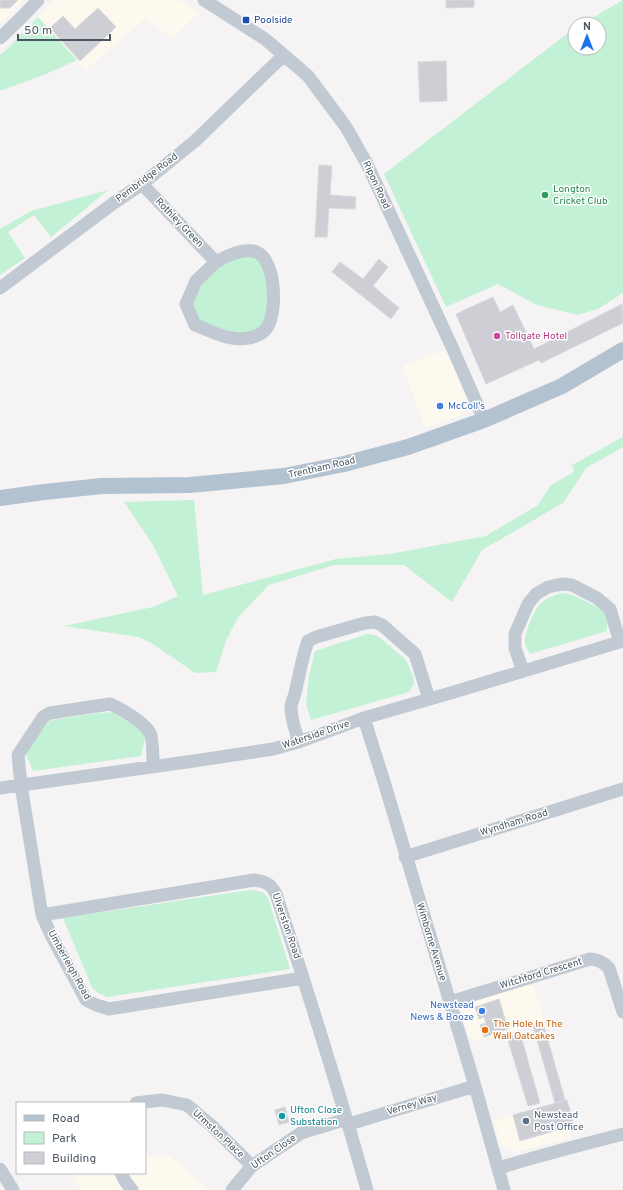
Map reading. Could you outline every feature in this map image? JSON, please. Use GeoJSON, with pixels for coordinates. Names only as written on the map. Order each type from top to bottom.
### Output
{"type":"FeatureCollection","features":[{"type":"Feature","properties":{"kind":"main road","name":"Trentham Road"},"geometry":{"type":"LineString","coordinates":[[0,498],[102,486],[190,485],[284,476],[344,464],[408,447],[484,420],[562,386],[623,350]]}},
{"type":"Feature","properties":{"kind":"street"},"geometry":{"type":"LineString","coordinates":[[0,38],[38,0]]}},
{"type":"Feature","properties":{"kind":"street","name":"Ripon Road"},"geometry":{"type":"LineString","coordinates":[[204,0],[265,39],[308,76],[346,127],[367,164],[452,347],[484,420]]}},
{"type":"Feature","properties":{"kind":"street","name":"Pembridge Road"},"geometry":{"type":"LineString","coordinates":[[0,288],[115,202],[142,184],[195,141],[284,55]]}},
{"type":"Feature","properties":{"kind":"street","name":"Rothley Green"},"geometry":{"type":"LineString","coordinates":[[142,184],[216,262]]}},
{"type":"Feature","properties":{"kind":"street"},"geometry":{"type":"LineString","coordinates":[[245,251],[254,251],[262,255],[269,265],[273,279],[273,316],[266,329],[258,336],[233,339],[195,325],[186,304],[196,281],[216,262],[233,254],[245,251]]}},
{"type":"Feature","properties":{"kind":"street"},"geometry":{"type":"LineString","coordinates":[[523,671],[515,648],[515,634],[528,604],[536,594],[548,587],[562,584],[572,584],[597,598],[610,609],[621,642]]}},
{"type":"Feature","properties":{"kind":"street"},"geometry":{"type":"LineString","coordinates":[[299,742],[291,713],[291,706],[295,695],[305,649],[308,641],[316,637],[365,623],[375,622],[382,625],[415,654],[429,699]]}},
{"type":"Feature","properties":{"kind":"street","name":"Waterside Drive"},"geometry":{"type":"LineString","coordinates":[[0,788],[273,749],[299,742],[364,718],[621,642]]}},
{"type":"Feature","properties":{"kind":"street","name":"Umberleigh Road"},"geometry":{"type":"LineString","coordinates":[[153,767],[151,734],[146,727],[118,707],[110,704],[50,712],[44,717],[18,755],[21,786],[42,915],[52,937],[86,1000],[102,1008],[109,1009],[303,978]]}},
{"type":"Feature","properties":{"kind":"street","name":"Wimborne Avenue"},"geometry":{"type":"LineString","coordinates":[[364,718],[475,1086],[504,1190]]}},
{"type":"Feature","properties":{"kind":"street","name":"Wyndham Road"},"geometry":{"type":"LineString","coordinates":[[406,857],[623,789]]}},
{"type":"Feature","properties":{"kind":"street","name":"Ulverston Road"},"geometry":{"type":"LineString","coordinates":[[42,915],[254,880],[264,882],[272,886],[276,894],[348,1121],[367,1190]]}},
{"type":"Feature","properties":{"kind":"street","name":"Witchford Crescent"},"geometry":{"type":"LineString","coordinates":[[450,1002],[590,960],[597,960],[609,968],[623,1012]]}},
{"type":"Feature","properties":{"kind":"street","name":"Verney Way"},"geometry":{"type":"LineString","coordinates":[[348,1121],[475,1086]]}},
{"type":"Feature","properties":{"kind":"street","name":"Urmston Place"},"geometry":{"type":"LineString","coordinates":[[145,1102],[162,1100],[187,1105],[212,1126],[252,1166]]}},
{"type":"Feature","properties":{"kind":"street","name":"Ufton Close"},"geometry":{"type":"LineString","coordinates":[[232,1190],[252,1166],[301,1133],[348,1121]]}},
{"type":"Feature","properties":{"kind":"street"},"geometry":{"type":"LineString","coordinates":[[499,1168],[623,1134]]}},
{"type":"Feature","properties":{"kind":"street"},"geometry":{"type":"LineString","coordinates":[[0,1169],[13,1190]]}},
{"type":"Feature","properties":{"kind":"street"},"geometry":{"type":"LineString","coordinates":[[122,1174],[132,1190]]}},
{"type":"Feature","properties":{"kind":"shaded area"},"geometry":{"type":"Polygon","coordinates":[[[0,0],[24,0],[3,22],[0,21],[0,0]]]}},
{"type":"Feature","properties":{"kind":"shaded area"},"geometry":{"type":"Polygon","coordinates":[[[53,0],[179,0],[199,13],[174,37],[144,20],[85,70],[38,17],[53,0]]]}},
{"type":"Feature","properties":{"kind":"shaded area"},"geometry":{"type":"Polygon","coordinates":[[[447,349],[466,400],[465,407],[461,415],[425,428],[402,366],[447,349]]]}},
{"type":"Feature","properties":{"kind":"shaded area"},"geometry":{"type":"Polygon","coordinates":[[[526,983],[534,988],[545,1022],[477,1041],[469,1037],[462,1014],[469,1000],[526,983]]]}},
{"type":"Feature","properties":{"kind":"shaded area"},"geometry":{"type":"Polygon","coordinates":[[[567,1100],[574,1125],[570,1138],[516,1152],[502,1147],[493,1121],[567,1100]]]}},
{"type":"Feature","properties":{"kind":"shaded area"},"geometry":{"type":"Polygon","coordinates":[[[146,1156],[170,1156],[210,1190],[81,1190],[73,1174],[146,1174],[146,1156]]]}},
{"type":"Feature","properties":{"kind":"green space"},"geometry":{"type":"Polygon","coordinates":[[[623,0],[623,293],[598,309],[578,315],[537,305],[498,284],[446,307],[384,174],[567,34],[567,56],[607,56],[607,16],[596,16],[623,0]]]}},
{"type":"Feature","properties":{"kind":"green space"},"geometry":{"type":"Polygon","coordinates":[[[38,17],[77,60],[46,74],[0,91],[0,55],[38,17]]]}},
{"type":"Feature","properties":{"kind":"green space"},"geometry":{"type":"Polygon","coordinates":[[[108,190],[51,237],[34,215],[8,232],[25,258],[0,275],[0,229],[31,211],[108,190]]]}},
{"type":"Feature","properties":{"kind":"green space"},"geometry":{"type":"Polygon","coordinates":[[[245,253],[266,265],[270,315],[257,333],[233,336],[197,323],[188,304],[198,282],[218,264],[245,253]]]}},
{"type":"Feature","properties":{"kind":"green space"},"geometry":{"type":"Polygon","coordinates":[[[623,437],[623,447],[586,468],[563,503],[482,550],[452,602],[404,565],[334,565],[269,585],[238,617],[226,641],[216,672],[195,673],[153,644],[138,637],[64,626],[153,607],[178,596],[153,545],[124,502],[194,500],[203,595],[336,559],[390,554],[486,536],[538,505],[551,485],[574,472],[572,465],[623,437]]]}},
{"type":"Feature","properties":{"kind":"green space"},"geometry":{"type":"Polygon","coordinates":[[[563,593],[585,601],[604,612],[607,622],[607,631],[530,654],[525,643],[525,639],[535,611],[546,599],[563,593]]]}},
{"type":"Feature","properties":{"kind":"green space"},"geometry":{"type":"Polygon","coordinates":[[[367,634],[379,637],[406,660],[413,676],[414,684],[409,692],[311,720],[306,704],[309,676],[315,651],[367,634]]]}},
{"type":"Feature","properties":{"kind":"green space"},"geometry":{"type":"Polygon","coordinates":[[[113,712],[146,734],[141,756],[33,771],[26,754],[41,727],[52,720],[113,712]]]}},
{"type":"Feature","properties":{"kind":"green space"},"geometry":{"type":"Polygon","coordinates":[[[254,890],[264,893],[268,898],[290,969],[107,997],[98,993],[92,987],[63,918],[243,891],[254,890]]]}},
{"type":"Feature","properties":{"kind":"building"},"geometry":{"type":"Polygon","coordinates":[[[0,0],[18,0],[10,8],[0,8],[0,0]]]}},
{"type":"Feature","properties":{"kind":"building"},"geometry":{"type":"Polygon","coordinates":[[[446,0],[474,0],[474,7],[446,8],[446,0]]]}},
{"type":"Feature","properties":{"kind":"building"},"geometry":{"type":"Polygon","coordinates":[[[98,8],[116,27],[80,61],[50,28],[63,16],[75,29],[98,8]]]}},
{"type":"Feature","properties":{"kind":"building"},"geometry":{"type":"Polygon","coordinates":[[[446,61],[447,101],[420,102],[418,62],[446,61]]]}},
{"type":"Feature","properties":{"kind":"building"},"geometry":{"type":"Polygon","coordinates":[[[319,165],[332,166],[330,195],[356,197],[355,209],[329,208],[327,237],[315,237],[319,165]]]}},
{"type":"Feature","properties":{"kind":"building"},"geometry":{"type":"Polygon","coordinates":[[[379,259],[388,267],[373,286],[399,308],[391,319],[332,272],[340,262],[363,279],[379,259]]]}},
{"type":"Feature","properties":{"kind":"building","name":"Tollgate Hotel"},"geometry":{"type":"Polygon","coordinates":[[[493,297],[500,312],[513,305],[534,349],[622,304],[623,323],[541,363],[539,360],[486,384],[456,314],[493,297]]]}},
{"type":"Feature","properties":{"kind":"building"},"geometry":{"type":"Polygon","coordinates":[[[499,999],[508,1029],[484,1037],[480,1025],[486,1023],[484,1017],[479,1019],[475,1007],[499,999]]]}},
{"type":"Feature","properties":{"kind":"building"},"geometry":{"type":"Polygon","coordinates":[[[543,1023],[565,1100],[555,1103],[533,1026],[543,1023]]]}},
{"type":"Feature","properties":{"kind":"building"},"geometry":{"type":"Polygon","coordinates":[[[520,1033],[540,1103],[528,1106],[507,1037],[520,1033]]]}},
{"type":"Feature","properties":{"kind":"building"},"geometry":{"type":"Polygon","coordinates":[[[567,1100],[574,1125],[520,1141],[513,1115],[567,1100]]]}},
{"type":"Feature","properties":{"kind":"building","name":"Ufton Close Substation"},"geometry":{"type":"Polygon","coordinates":[[[285,1107],[289,1122],[279,1125],[275,1110],[285,1107]]]}},
{"type":"Feature","properties":{"kind":"place","name":"Poolside"},"geometry":{"type":"Point","coordinates":[246,20]}},
{"type":"Feature","properties":{"kind":"place","name":"Longton Cricket Club"},"geometry":{"type":"Point","coordinates":[545,195]}},
{"type":"Feature","properties":{"kind":"place","name":"Tollgate Hotel"},"geometry":{"type":"Point","coordinates":[497,336]}},
{"type":"Feature","properties":{"kind":"place","name":"McColl's"},"geometry":{"type":"Point","coordinates":[440,406]}},
{"type":"Feature","properties":{"kind":"place","name":"Newstead News & Booze"},"geometry":{"type":"Point","coordinates":[482,1011]}},
{"type":"Feature","properties":{"kind":"place","name":"The Hole In The Wall Oatcakes"},"geometry":{"type":"Point","coordinates":[485,1030]}},
{"type":"Feature","properties":{"kind":"place","name":"Ufton Close Substation"},"geometry":{"type":"Point","coordinates":[282,1116]}},
{"type":"Feature","properties":{"kind":"place","name":"Newstead Post Office"},"geometry":{"type":"Point","coordinates":[526,1121]}}]}
